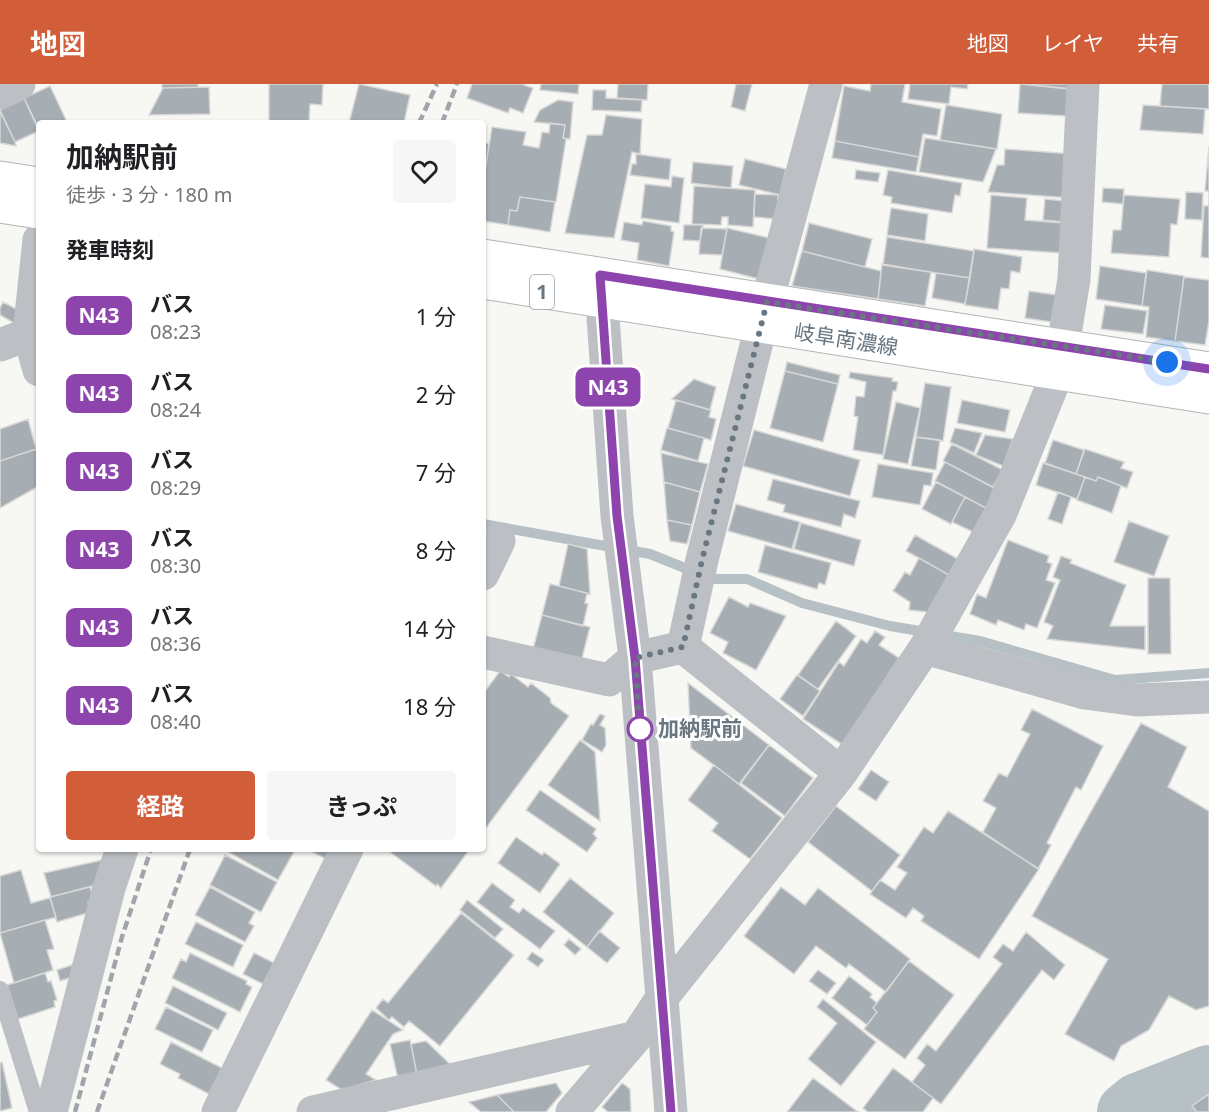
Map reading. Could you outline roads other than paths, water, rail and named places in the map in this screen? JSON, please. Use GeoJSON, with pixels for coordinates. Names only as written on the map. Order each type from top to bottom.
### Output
{"type":"FeatureCollection","features":[{"type":"Feature","properties":{"kind":"main road"},"geometry":{"type":"LineString","coordinates":[[0,178],[36,184]]}},
{"type":"Feature","properties":{"kind":"main road"},"geometry":{"type":"LineString","coordinates":[[0,206],[36,212]]}},
{"type":"Feature","properties":{"kind":"main road","name":"岐阜南濃線"},"geometry":{"type":"LineString","coordinates":[[486,257],[601,288],[1060,360],[1209,397]]}},
{"type":"Feature","properties":{"kind":"main road","name":"岐阜南濃線"},"geometry":{"type":"LineString","coordinates":[[486,282],[601,288]]}},
{"type":"Feature","properties":{"kind":"main road","name":"岐阜南濃線"},"geometry":{"type":"LineString","coordinates":[[1060,360],[1209,369]]}},
{"type":"Feature","properties":{"kind":"street"},"geometry":{"type":"LineString","coordinates":[[0,93],[19,84]]}},
{"type":"Feature","properties":{"kind":"street"},"geometry":{"type":"LineString","coordinates":[[683,647],[698,573],[826,84]]}},
{"type":"Feature","properties":{"kind":"street"},"geometry":{"type":"LineString","coordinates":[[572,1112],[636,1037],[661,999],[841,773],[932,635],[1000,515],[1060,360],[1074,279],[1083,84]]}},
{"type":"Feature","properties":{"kind":"street"},"geometry":{"type":"LineString","coordinates":[[36,252],[14,339],[36,366]]}},
{"type":"Feature","properties":{"kind":"street"},"geometry":{"type":"LineString","coordinates":[[601,288],[619,526],[635,658],[671,1112]]}},
{"type":"Feature","properties":{"kind":"street"},"geometry":{"type":"LineString","coordinates":[[486,568],[499,541]]}},
{"type":"Feature","properties":{"kind":"street"},"geometry":{"type":"LineString","coordinates":[[932,635],[1085,693],[1137,700],[1209,697]]}},
{"type":"Feature","properties":{"kind":"street"},"geometry":{"type":"LineString","coordinates":[[486,653],[609,680],[635,658],[683,647]]}},
{"type":"Feature","properties":{"kind":"street"},"geometry":{"type":"LineString","coordinates":[[683,647],[841,773]]}},
{"type":"Feature","properties":{"kind":"street"},"geometry":{"type":"LineString","coordinates":[[51,1112],[108,888],[121,852]]}},
{"type":"Feature","properties":{"kind":"street"},"geometry":{"type":"LineString","coordinates":[[218,1112],[346,852]]}},
{"type":"Feature","properties":{"kind":"street"},"geometry":{"type":"LineString","coordinates":[[313,1112],[636,1037]]}},
{"type":"Feature","properties":{"kind":"lane"},"geometry":{"type":"LineString","coordinates":[[0,990],[38,1112]]}},
{"type":"Feature","properties":{"kind":"waterway"},"geometry":{"type":"LineString","coordinates":[[486,525],[650,554],[712,579],[747,579],[802,603],[890,626],[980,641],[1115,680],[1209,673]]}},
{"type":"Feature","properties":{"kind":"waterway"},"geometry":{"type":"LineString","coordinates":[[1127,1112],[1138,1103],[1209,1075]]}},
{"type":"Feature","properties":{"kind":"railway"},"geometry":{"type":"LineString","coordinates":[[420,120],[437,84]]}},
{"type":"Feature","properties":{"kind":"railway"},"geometry":{"type":"LineString","coordinates":[[443,120],[457,84]]}},
{"type":"Feature","properties":{"kind":"railway"},"geometry":{"type":"LineString","coordinates":[[75,1112],[122,937],[150,852]]}},
{"type":"Feature","properties":{"kind":"railway"},"geometry":{"type":"LineString","coordinates":[[97,1112],[189,852]]}},
{"type":"Feature","properties":{"kind":"place","name":"加納駅前"},"geometry":{"type":"Point","coordinates":[640,729]}}]}
